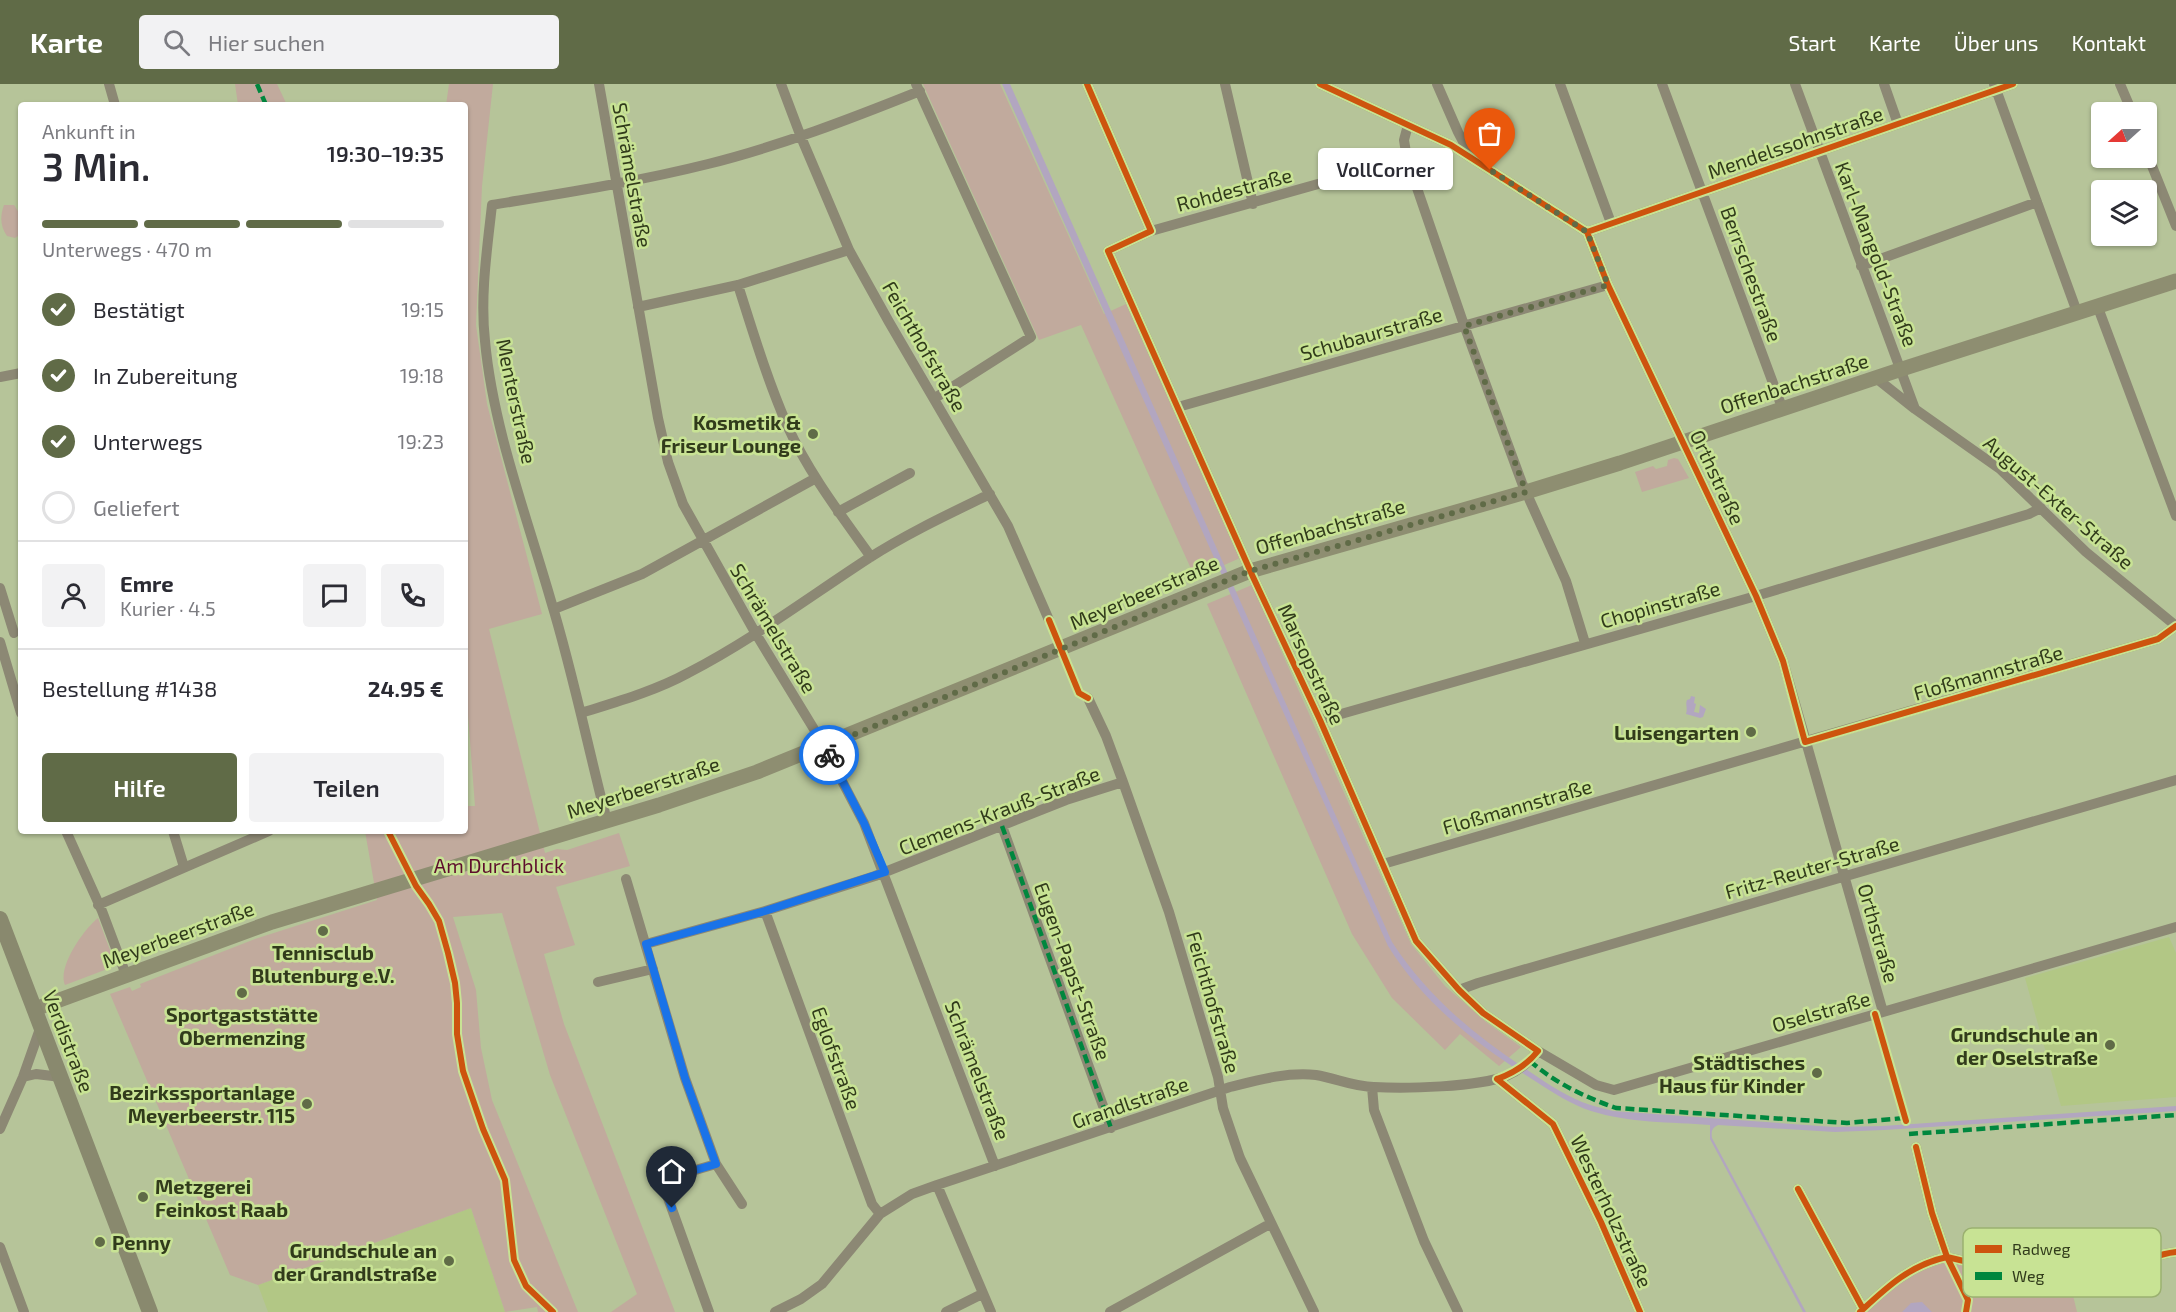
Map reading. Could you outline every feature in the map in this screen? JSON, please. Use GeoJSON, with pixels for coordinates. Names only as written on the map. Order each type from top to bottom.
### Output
{"type":"FeatureCollection","features":[{"type":"Feature","properties":{"kind":"main road","name":"Verdistraße"},"geometry":{"type":"LineString","coordinates":[[0,919],[150,1312]]}},
{"type":"Feature","properties":{"kind":"street"},"geometry":{"type":"LineString","coordinates":[[109,84],[114,102]]}},
{"type":"Feature","properties":{"kind":"street","name":"Schrämelstraße"},"geometry":{"type":"LineString","coordinates":[[599,84],[658,418],[668,462],[683,504],[756,634],[824,747],[864,823],[885,872],[995,1166]]}},
{"type":"Feature","properties":{"kind":"street","name":"Feichthofstraße"},"geometry":{"type":"LineString","coordinates":[[781,84],[849,250],[1008,526],[1049,620]]}},
{"type":"Feature","properties":{"kind":"street"},"geometry":{"type":"LineString","coordinates":[[1087,84],[1151,231]]}},
{"type":"Feature","properties":{"kind":"street"},"geometry":{"type":"LineString","coordinates":[[1225,84],[1252,204]]}},
{"type":"Feature","properties":{"kind":"street"},"geometry":{"type":"LineString","coordinates":[[1320,84],[1450,145],[1587,232]]}},
{"type":"Feature","properties":{"kind":"street"},"geometry":{"type":"LineString","coordinates":[[1437,84],[1473,159]]}},
{"type":"Feature","properties":{"kind":"street"},"geometry":{"type":"LineString","coordinates":[[1560,84],[1611,223]]}},
{"type":"Feature","properties":{"kind":"street","name":"Berrschestraße"},"geometry":{"type":"LineString","coordinates":[[1662,84],[1783,410]]}},
{"type":"Feature","properties":{"kind":"street","name":"Karl-Mangold-Straße"},"geometry":{"type":"LineString","coordinates":[[1795,84],[1861,267],[1902,369]]}},
{"type":"Feature","properties":{"kind":"street"},"geometry":{"type":"LineString","coordinates":[[1884,84],[1898,124]]}},
{"type":"Feature","properties":{"kind":"street","name":"Mendelssohnstraße"},"geometry":{"type":"LineString","coordinates":[[1587,232],[1898,124],[1995,87],[2013,84]]}},
{"type":"Feature","properties":{"kind":"street"},"geometry":{"type":"LineString","coordinates":[[2120,84],[2128,102]]}},
{"type":"Feature","properties":{"kind":"street"},"geometry":{"type":"LineString","coordinates":[[918,87],[1031,337],[935,398]]}},
{"type":"Feature","properties":{"kind":"street","name":"Menterstraße"},"geometry":{"type":"LineString","coordinates":[[607,821],[554,609],[511,467],[489,376],[483,315],[485,265],[492,205],[708,164],[801,136],[918,87]]}},
{"type":"Feature","properties":{"kind":"street"},"geometry":{"type":"LineString","coordinates":[[1995,87],[2077,312]]}},
{"type":"Feature","properties":{"kind":"street"},"geometry":{"type":"LineString","coordinates":[[1408,124],[1404,140],[1407,159],[1464,326],[1526,492],[1566,580],[1585,643]]}},
{"type":"Feature","properties":{"kind":"street","name":"Rohdestraße"},"geometry":{"type":"LineString","coordinates":[[1108,251],[1151,231],[1407,159]]}},
{"type":"Feature","properties":{"kind":"street"},"geometry":{"type":"LineString","coordinates":[[2153,168],[2176,226]]}},
{"type":"Feature","properties":{"kind":"street"},"geometry":{"type":"LineString","coordinates":[[1861,267],[2037,202]]}},
{"type":"Feature","properties":{"kind":"street","name":"Orthstraße"},"geometry":{"type":"LineString","coordinates":[[1587,232],[1608,285],[1756,596],[1783,661],[1883,1012]]}},
{"type":"Feature","properties":{"kind":"street"},"geometry":{"type":"LineString","coordinates":[[638,307],[738,285],[849,250]]}},
{"type":"Feature","properties":{"kind":"street","name":"Marsopstraße"},"geometry":{"type":"LineString","coordinates":[[1108,251],[1178,407],[1244,574],[1320,720],[1416,941],[1459,990],[1483,1013],[1538,1051],[1596,1085],[1614,1090]]}},
{"type":"Feature","properties":{"kind":"street","name":"Offenbachstraße"},"geometry":{"type":"LineString","coordinates":[[1244,574],[1526,492],[2176,281]]}},
{"type":"Feature","properties":{"kind":"street"},"geometry":{"type":"LineString","coordinates":[[738,285],[769,379],[788,426],[816,478],[871,557]]}},
{"type":"Feature","properties":{"kind":"street","name":"Schubaurstraße"},"geometry":{"type":"LineString","coordinates":[[1178,407],[1608,285]]}},
{"type":"Feature","properties":{"kind":"street"},"geometry":{"type":"LineString","coordinates":[[2097,305],[2176,516]]}},
{"type":"Feature","properties":{"kind":"street"},"geometry":{"type":"LineString","coordinates":[[1902,369],[1915,410]]}},
{"type":"Feature","properties":{"kind":"street"},"geometry":{"type":"LineString","coordinates":[[0,377],[18,374]]}},
{"type":"Feature","properties":{"kind":"street","name":"August-Exter-Straße"},"geometry":{"type":"LineString","coordinates":[[1876,378],[1915,410],[2000,469],[2086,552],[2176,626]]}},
{"type":"Feature","properties":{"kind":"street"},"geometry":{"type":"LineString","coordinates":[[838,512],[910,473]]}},
{"type":"Feature","properties":{"kind":"street"},"geometry":{"type":"LineString","coordinates":[[554,609],[642,574],[816,478]]}},
{"type":"Feature","properties":{"kind":"street"},"geometry":{"type":"LineString","coordinates":[[581,713],[686,674],[756,634],[871,557],[932,522],[990,494]]}},
{"type":"Feature","properties":{"kind":"street","name":"Chopinstraße"},"geometry":{"type":"LineString","coordinates":[[1320,720],[1756,596],[2029,514],[2042,508]]}},
{"type":"Feature","properties":{"kind":"street","name":"Meyerbeerstraße"},"geometry":{"type":"LineString","coordinates":[[38,1016],[126,975],[272,922],[700,792],[824,747],[1244,574]]}},
{"type":"Feature","properties":{"kind":"street"},"geometry":{"type":"LineString","coordinates":[[0,588],[17,632],[0,640],[18,703]]}},
{"type":"Feature","properties":{"kind":"street","name":"Floßmannstraße"},"geometry":{"type":"LineString","coordinates":[[1383,864],[2158,639],[2176,626]]}},
{"type":"Feature","properties":{"kind":"street","name":"Feichthofstraße"},"geometry":{"type":"LineString","coordinates":[[1088,698],[1106,736],[1169,912],[1218,1077],[1223,1108],[1240,1158],[1314,1312]]}},
{"type":"Feature","properties":{"kind":"street","name":"Fritz-Reuter-Straße"},"geometry":{"type":"LineString","coordinates":[[1459,990],[1478,982],[2176,780]]}},
{"type":"Feature","properties":{"kind":"street","name":"Clemens-Krauß-Straße"},"geometry":{"type":"LineString","coordinates":[[646,944],[765,911],[885,872],[1066,800],[1123,782]]}},
{"type":"Feature","properties":{"kind":"street","name":"Eugen-Papst-Straße"},"geometry":{"type":"LineString","coordinates":[[1002,826],[1111,1128]]}},
{"type":"Feature","properties":{"kind":"street"},"geometry":{"type":"LineString","coordinates":[[67,834],[99,904],[126,975]]}},
{"type":"Feature","properties":{"kind":"street"},"geometry":{"type":"LineString","coordinates":[[174,834],[184,867]]}},
{"type":"Feature","properties":{"kind":"street"},"geometry":{"type":"LineString","coordinates":[[99,904],[262,834]]}},
{"type":"Feature","properties":{"kind":"street"},"geometry":{"type":"LineString","coordinates":[[626,879],[685,1078],[716,1164],[742,1204]]}},
{"type":"Feature","properties":{"kind":"street","name":"Eglofstraße"},"geometry":{"type":"LineString","coordinates":[[765,911],[839,1118],[872,1204],[880,1214]]}},
{"type":"Feature","properties":{"kind":"street","name":"Oselstraße"},"geometry":{"type":"LineString","coordinates":[[1614,1090],[2176,927]]}},
{"type":"Feature","properties":{"kind":"street"},"geometry":{"type":"LineString","coordinates":[[598,982],[653,969]]}},
{"type":"Feature","properties":{"kind":"street"},"geometry":{"type":"LineString","coordinates":[[0,1129],[23,1077],[38,1016]]}},
{"type":"Feature","properties":{"kind":"street","name":"Grandlstraße"},"geometry":{"type":"LineString","coordinates":[[775,1312],[801,1299],[822,1284],[880,1214],[912,1194],[937,1185],[1220,1090],[1274,1076],[1315,1075],[1372,1088],[1438,1086],[1497,1079],[1527,1064],[1538,1051]]}},
{"type":"Feature","properties":{"kind":"street"},"geometry":{"type":"LineString","coordinates":[[23,1077],[36,1074],[61,1077]]}},
{"type":"Feature","properties":{"kind":"street","name":"Westerholzstraße"},"geometry":{"type":"LineString","coordinates":[[1497,1079],[1553,1124],[1601,1222],[1640,1312]]}},
{"type":"Feature","properties":{"kind":"street"},"geometry":{"type":"LineString","coordinates":[[1372,1088],[1374,1110],[1424,1241],[1458,1312]]}},
{"type":"Feature","properties":{"kind":"street"},"geometry":{"type":"LineString","coordinates":[[1916,1147],[1932,1213],[1947,1257]]}},
{"type":"Feature","properties":{"kind":"street"},"geometry":{"type":"LineString","coordinates":[[709,1312],[664,1187],[668,1178],[716,1164]]}},
{"type":"Feature","properties":{"kind":"street"},"geometry":{"type":"LineString","coordinates":[[937,1185],[991,1312]]}},
{"type":"Feature","properties":{"kind":"street"},"geometry":{"type":"LineString","coordinates":[[1798,1190],[1861,1311],[1906,1273],[1929,1261],[1947,1257],[1963,1261]]}},
{"type":"Feature","properties":{"kind":"street"},"geometry":{"type":"LineString","coordinates":[[1110,1312],[1270,1224]]}},
{"type":"Feature","properties":{"kind":"street"},"geometry":{"type":"LineString","coordinates":[[0,1247],[24,1312]]}},
{"type":"Feature","properties":{"kind":"street"},"geometry":{"type":"LineString","coordinates":[[2161,1254],[2176,1252]]}},
{"type":"Feature","properties":{"kind":"street"},"geometry":{"type":"LineString","coordinates":[[946,1312],[982,1294]]}},
{"type":"Feature","properties":{"kind":"shaded area"},"geometry":{"type":"Polygon","coordinates":[[[1002,84],[1010,84],[1392,942],[1420,979],[1468,1026],[1504,1054],[1559,1090],[1582,1102],[1613,1111],[1834,1127],[1883,1126],[2176,1106],[2176,1111],[1835,1132],[1718,1125],[1714,1127],[1712,1138],[1806,1312],[1803,1312],[1710,1139],[1710,1125],[1635,1120],[1605,1115],[1569,1102],[1492,1053],[1453,1022],[1418,987],[1388,946],[1002,84]]]}},
{"type":"Feature","properties":{"kind":"shaded area"},"geometry":{"type":"Polygon","coordinates":[[[1691,696],[1695,697],[1694,712],[1699,713],[1700,705],[1706,709],[1703,717],[1686,714],[1686,702],[1691,696]]]}},
{"type":"Feature","properties":{"kind":"shaded area","name":"Grundschule an der Oselstraße"},"geometry":{"type":"Polygon","coordinates":[[[2169,937],[2176,953],[2176,1097],[2061,1106],[2025,978],[2169,937]]]}},
{"type":"Feature","properties":{"kind":"shaded area"},"geometry":{"type":"Polygon","coordinates":[[[471,1208],[505,1312],[268,1312],[258,1285],[471,1208]]]}},
{"type":"Feature","properties":{"kind":"shaded area"},"geometry":{"type":"Polygon","coordinates":[[[1922,1302],[1932,1312],[1902,1312],[1911,1303],[1922,1302]]]}},
{"type":"Feature","properties":{"kind":"green space"},"geometry":{"type":"Polygon","coordinates":[[[235,84],[277,84],[286,102],[238,102],[235,84]]]}},
{"type":"Feature","properties":{"kind":"green space","name":"Am Durchblick"},"geometry":{"type":"Polygon","coordinates":[[[449,84],[493,84],[482,186],[476,325],[487,404],[542,614],[489,629],[545,853],[557,849],[567,850],[619,833],[630,866],[556,887],[575,945],[544,954],[564,1024],[675,1312],[611,1312],[637,1294],[550,1075],[502,913],[453,917],[476,990],[481,1048],[492,1100],[578,1312],[538,1312],[537,1307],[505,1312],[471,1208],[258,1285],[230,1275],[110,994],[130,987],[132,991],[141,987],[140,984],[255,939],[377,900],[366,834],[468,834],[468,806],[475,806],[468,715],[468,102],[446,102],[449,84]]]}},
{"type":"Feature","properties":{"kind":"green space"},"geometry":{"type":"Polygon","coordinates":[[[923,84],[1000,84],[1104,314],[1126,304],[1240,558],[1211,571],[1192,571],[1081,325],[1039,340],[923,84]]]}},
{"type":"Feature","properties":{"kind":"green space"},"geometry":{"type":"Polygon","coordinates":[[[4,205],[14,205],[18,211],[18,236],[15,238],[7,236],[1,217],[4,205]]]}},
{"type":"Feature","properties":{"kind":"green space"},"geometry":{"type":"Polygon","coordinates":[[[1678,459],[1689,478],[1642,492],[1635,472],[1653,466],[1656,469],[1667,466],[1668,460],[1678,459]]]}},
{"type":"Feature","properties":{"kind":"green space"},"geometry":{"type":"Polygon","coordinates":[[[1252,585],[1411,944],[1445,986],[1486,1022],[1521,1047],[1499,1066],[1460,1034],[1445,1050],[1392,998],[1352,934],[1207,604],[1252,585]]]}},
{"type":"Feature","properties":{"kind":"green space"},"geometry":{"type":"Polygon","coordinates":[[[98,918],[113,958],[110,968],[65,985],[65,968],[68,959],[79,939],[98,918]]]}},
{"type":"Feature","properties":{"kind":"green space"},"geometry":{"type":"Polygon","coordinates":[[[1948,1256],[1963,1259],[1963,1297],[2073,1297],[2077,1312],[1856,1312],[1906,1270],[1948,1256]]]}},
{"type":"Feature","properties":{"kind":"marked path"},"geometry":{"type":"LineString","coordinates":[[257,84],[265,102]]}},
{"type":"Feature","properties":{"kind":"marked path"},"geometry":{"type":"LineString","coordinates":[[1002,826],[1111,1128]]}},
{"type":"Feature","properties":{"kind":"marked path"},"geometry":{"type":"LineString","coordinates":[[1530,1061],[1571,1089],[1616,1108],[1847,1123],[1905,1118]]}},
{"type":"Feature","properties":{"kind":"marked path"},"geometry":{"type":"LineString","coordinates":[[1909,1134],[2176,1115]]}},
{"type":"Feature","properties":{"kind":"cycle path"},"geometry":{"type":"LineString","coordinates":[[1087,84],[1151,231],[1108,251],[1253,577],[1320,720],[1416,941],[1459,990],[1483,1013],[1538,1051],[1520,1068],[1497,1079]]}},
{"type":"Feature","properties":{"kind":"cycle path"},"geometry":{"type":"LineString","coordinates":[[1320,84],[1451,145],[1587,232]]}},
{"type":"Feature","properties":{"kind":"cycle path"},"geometry":{"type":"LineString","coordinates":[[1587,232],[2013,84]]}},
{"type":"Feature","properties":{"kind":"cycle path"},"geometry":{"type":"LineString","coordinates":[[1587,232],[1608,285],[1756,596],[1783,661],[1805,742],[2158,639],[2176,626]]}},
{"type":"Feature","properties":{"kind":"cycle path"},"geometry":{"type":"LineString","coordinates":[[1049,620],[1079,693],[1088,698]]}},
{"type":"Feature","properties":{"kind":"cycle path"},"geometry":{"type":"LineString","coordinates":[[390,834],[416,886],[439,921],[455,983],[457,1034],[463,1071],[483,1129],[505,1180],[514,1260],[526,1286],[553,1312]]}},
{"type":"Feature","properties":{"kind":"cycle path"},"geometry":{"type":"LineString","coordinates":[[1875,1014],[1906,1121]]}},
{"type":"Feature","properties":{"kind":"cycle path"},"geometry":{"type":"LineString","coordinates":[[1497,1079],[1553,1124],[1601,1222],[1640,1312]]}},
{"type":"Feature","properties":{"kind":"cycle path"},"geometry":{"type":"LineString","coordinates":[[1916,1147],[1932,1213],[1947,1257],[1963,1290]]}},
{"type":"Feature","properties":{"kind":"cycle path"},"geometry":{"type":"LineString","coordinates":[[1798,1189],[1863,1309]]}},
{"type":"Feature","properties":{"kind":"cycle path"},"geometry":{"type":"LineString","coordinates":[[2161,1255],[2176,1252]]}},
{"type":"Feature","properties":{"kind":"cycle path"},"geometry":{"type":"LineString","coordinates":[[1860,1312],[1900,1278],[1922,1265],[1947,1257],[1963,1261]]}},
{"type":"Feature","properties":{"kind":"cycle path"},"geometry":{"type":"LineString","coordinates":[[1966,1312],[1967,1297]]}},
{"type":"Feature","properties":{"kind":"way so far"},"geometry":{"type":"LineString","coordinates":[[829,755],[824,747],[1250,571],[1526,492],[1464,326],[1608,285],[1587,232],[1490,170]]}},
{"type":"Feature","properties":{"kind":"place","name":"VollCorner"},"geometry":{"type":"Point","coordinates":[1490,170]}},
{"type":"Feature","properties":{"kind":"place","name":"Kosmetik & Friseur Lounge"},"geometry":{"type":"Point","coordinates":[813,434]}},
{"type":"Feature","properties":{"kind":"place","name":"Luisengarten"},"geometry":{"type":"Point","coordinates":[1751,732]}},
{"type":"Feature","properties":{"kind":"place","name":"Tennisclub Blutenburg e.V."},"geometry":{"type":"Point","coordinates":[323,931]}},
{"type":"Feature","properties":{"kind":"place","name":"Sportgaststätte Obermenzing"},"geometry":{"type":"Point","coordinates":[242,993]}},
{"type":"Feature","properties":{"kind":"place","name":"Grundschule an der Oselstraße"},"geometry":{"type":"Point","coordinates":[2110,1045]}},
{"type":"Feature","properties":{"kind":"place","name":"Städtisches Haus für Kinder"},"geometry":{"type":"Point","coordinates":[1817,1073]}},
{"type":"Feature","properties":{"kind":"place","name":"Bezirkssportanlage Meyerbeerstr. 115"},"geometry":{"type":"Point","coordinates":[307,1104]}},
{"type":"Feature","properties":{"kind":"place","name":"Metzgerei Feinkost Raab"},"geometry":{"type":"Point","coordinates":[143,1197]}},
{"type":"Feature","properties":{"kind":"place","name":"Penny"},"geometry":{"type":"Point","coordinates":[100,1242]}},
{"type":"Feature","properties":{"kind":"place","name":"Grundschule an der Grandlstraße"},"geometry":{"type":"Point","coordinates":[449,1261]}},
{"type":"Feature","properties":{"kind":"route"},"geometry":{"type":"LineString","coordinates":[[672,1208],[664,1187],[668,1178],[716,1164],[685,1078],[646,944],[765,911],[885,872],[864,823],[829,755]]}}]}
